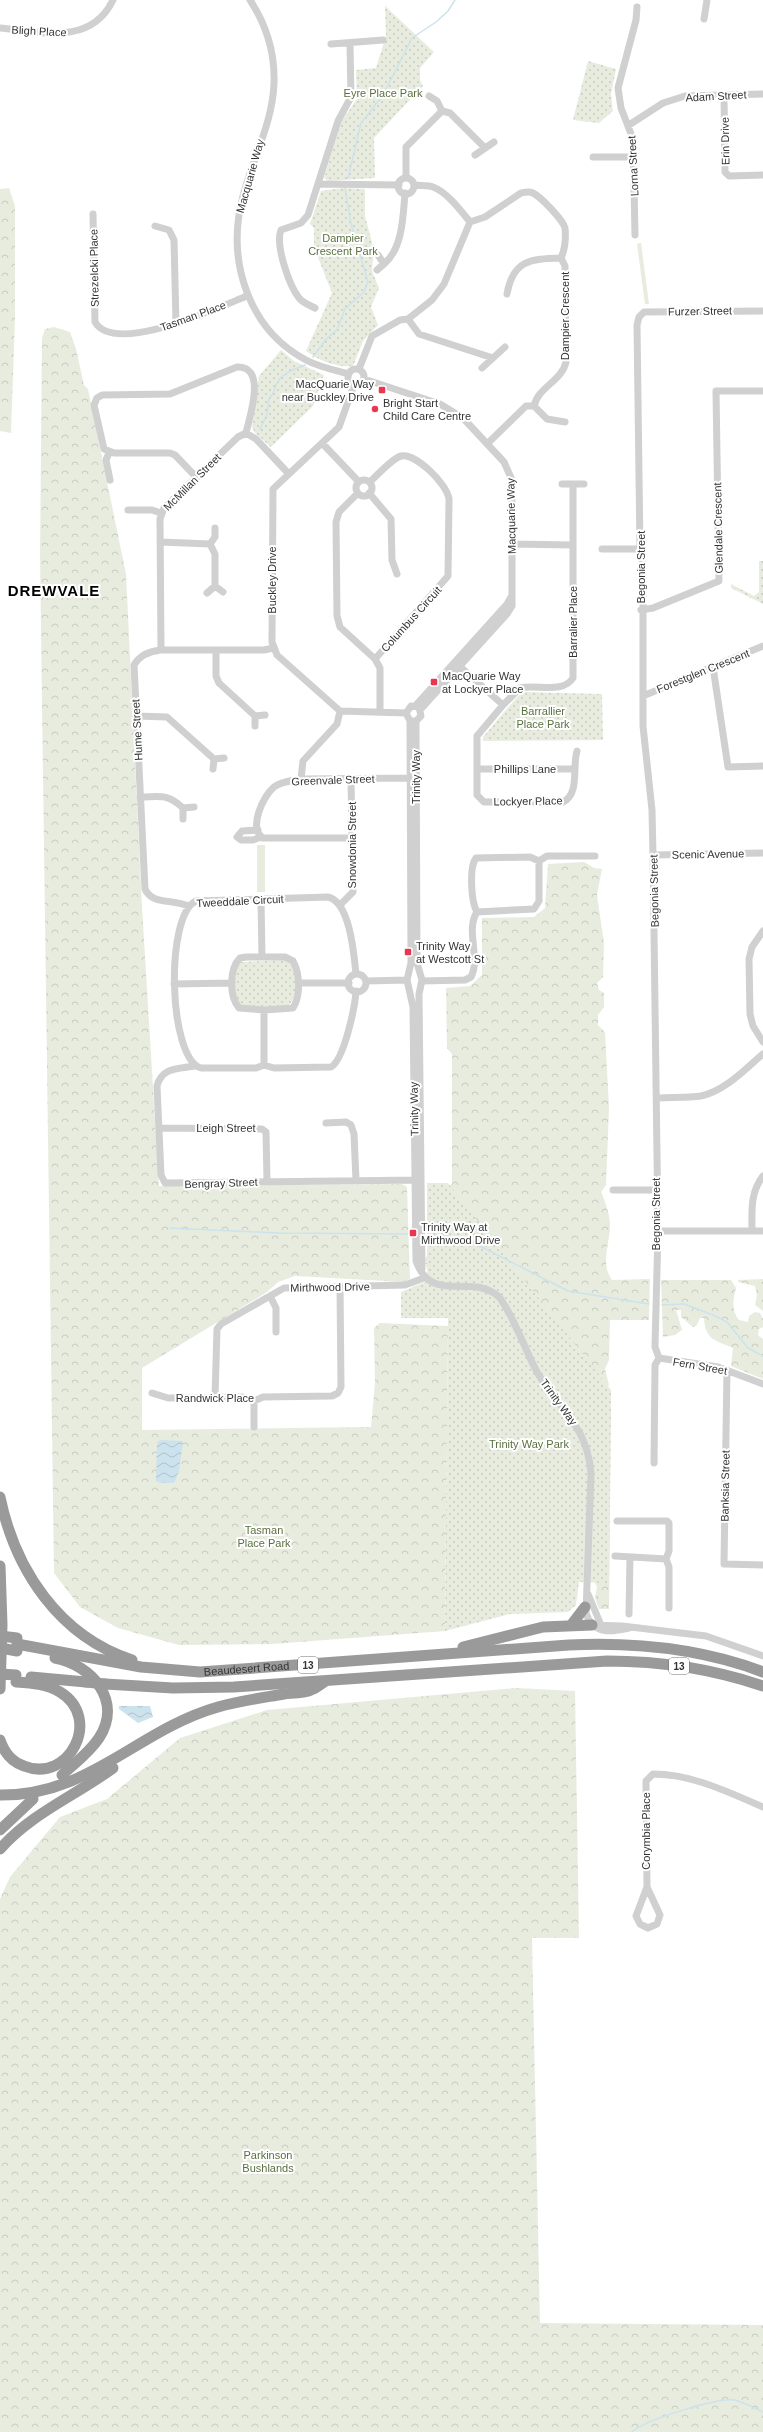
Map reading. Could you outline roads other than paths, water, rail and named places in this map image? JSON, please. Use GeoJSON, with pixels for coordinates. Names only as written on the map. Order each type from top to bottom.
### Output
{"type":"FeatureCollection","features":[{"type":"Feature","properties":{"kind":"highway"},"geometry":{"type":"LineString","coordinates":[[0,1497],[9,1531],[23,1566],[40,1593],[57,1612],[77,1631],[99,1645],[128,1659],[165,1670]]}},
{"type":"Feature","properties":{"kind":"highway"},"geometry":{"type":"LineString","coordinates":[[0,1566],[2,1625],[0,1690]]}},
{"type":"Feature","properties":{"kind":"highway"},"geometry":{"type":"LineString","coordinates":[[572,1624],[585,1607]]}},
{"type":"Feature","properties":{"kind":"highway"},"geometry":{"type":"LineString","coordinates":[[450,1654],[464,1646],[528,1631],[572,1624],[597,1625]]}},
{"type":"Feature","properties":{"kind":"highway"},"geometry":{"type":"LineString","coordinates":[[0,1636],[19,1645],[75,1663],[92,1676],[103,1694],[106,1710],[101,1734],[91,1749],[62,1775]]}},
{"type":"Feature","properties":{"kind":"highway","name":"Beaudesert Road"},"geometry":{"type":"LineString","coordinates":[[0,1642],[165,1670],[224,1671],[591,1644],[643,1645],[718,1657]]}},
{"type":"Feature","properties":{"kind":"highway"},"geometry":{"type":"LineString","coordinates":[[0,1648],[19,1645]]}},
{"type":"Feature","properties":{"kind":"highway"},"geometry":{"type":"LineString","coordinates":[[718,1657],[729,1657],[763,1665]]}},
{"type":"Feature","properties":{"kind":"highway","name":"13"},"geometry":{"type":"LineString","coordinates":[[718,1657],[763,1672]]}},
{"type":"Feature","properties":{"kind":"highway","name":"Beaudesert Road"},"geometry":{"type":"LineString","coordinates":[[0,1674],[16,1678],[105,1684],[202,1688],[324,1682],[592,1662],[632,1661],[690,1667],[732,1676],[763,1686]]}},
{"type":"Feature","properties":{"kind":"highway"},"geometry":{"type":"LineString","coordinates":[[0,1680],[16,1678],[42,1685],[66,1696],[78,1714],[80,1726],[79,1738],[67,1758],[58,1765],[42,1769],[25,1767],[13,1761],[5,1752],[0,1740]]}},
{"type":"Feature","properties":{"kind":"highway"},"geometry":{"type":"LineString","coordinates":[[0,1795],[40,1790],[73,1781],[109,1764],[138,1744],[168,1727],[198,1714],[249,1700],[311,1690],[324,1682]]}},
{"type":"Feature","properties":{"kind":"highway"},"geometry":{"type":"LineString","coordinates":[[0,1849],[30,1820],[128,1758],[138,1744]]}},
{"type":"Feature","properties":{"kind":"highway"},"geometry":{"type":"LineString","coordinates":[[0,1830],[33,1799]]}},
{"type":"Feature","properties":{"kind":"street","name":"Bligh Place"},"geometry":{"type":"LineString","coordinates":[[0,28],[70,34],[97,21],[113,0]]}},
{"type":"Feature","properties":{"kind":"street","name":"Macquarie Way"},"geometry":{"type":"LineString","coordinates":[[250,0],[264,26],[269,40],[273,54],[274,84],[270,110],[242,199],[236,238],[240,272],[247,296],[264,323],[296,354],[318,366],[349,374]]}},
{"type":"Feature","properties":{"kind":"street"},"geometry":{"type":"LineString","coordinates":[[704,19],[707,0]]}},
{"type":"Feature","properties":{"kind":"street","name":"Lorna Street"},"geometry":{"type":"LineString","coordinates":[[635,235],[633,139],[629,125],[621,108],[618,88],[636,20],[636,7]]}},
{"type":"Feature","properties":{"kind":"street"},"geometry":{"type":"LineString","coordinates":[[331,44],[350,44],[383,40]]}},
{"type":"Feature","properties":{"kind":"street"},"geometry":{"type":"LineString","coordinates":[[314,308],[298,297],[287,274],[279,240],[281,230],[305,220],[319,184],[338,121],[351,97],[350,44]]}},
{"type":"Feature","properties":{"kind":"street","name":"Erin Drive"},"geometry":{"type":"LineString","coordinates":[[724,94],[725,172],[729,176],[763,175]]}},
{"type":"Feature","properties":{"kind":"street","name":"Adam Street"},"geometry":{"type":"LineString","coordinates":[[629,125],[672,99],[685,96],[763,94]]}},
{"type":"Feature","properties":{"kind":"street"},"geometry":{"type":"LineString","coordinates":[[429,96],[437,101],[442,111],[450,113],[485,148]]}},
{"type":"Feature","properties":{"kind":"street"},"geometry":{"type":"LineString","coordinates":[[406,178],[406,147],[442,111]]}},
{"type":"Feature","properties":{"kind":"street"},"geometry":{"type":"LineString","coordinates":[[475,155],[494,142]]}},
{"type":"Feature","properties":{"kind":"street"},"geometry":{"type":"LineString","coordinates":[[593,157],[634,157]]}},
{"type":"Feature","properties":{"kind":"street"},"geometry":{"type":"LineString","coordinates":[[406,178],[413,181],[414,186],[411,192],[406,193],[401,192],[398,185],[400,181],[406,178]]}},
{"type":"Feature","properties":{"kind":"street"},"geometry":{"type":"LineString","coordinates":[[319,184],[398,185]]}},
{"type":"Feature","properties":{"kind":"street"},"geometry":{"type":"LineString","coordinates":[[359,369],[372,336],[400,320],[408,319],[432,300],[444,284],[470,222],[459,208],[438,189],[429,186],[414,186]]}},
{"type":"Feature","properties":{"kind":"street","name":"Dampier Crescent"},"geometry":{"type":"LineString","coordinates":[[470,222],[485,217],[521,193],[527,191],[533,193],[563,224],[565,250],[561,258],[565,266],[566,362],[563,372],[536,398],[534,406]]}},
{"type":"Feature","properties":{"kind":"street"},"geometry":{"type":"LineString","coordinates":[[377,270],[391,258],[401,230],[406,193]]}},
{"type":"Feature","properties":{"kind":"street","name":"Strezelcki Place"},"geometry":{"type":"LineString","coordinates":[[93,214],[95,322]]}},
{"type":"Feature","properties":{"kind":"street"},"geometry":{"type":"LineString","coordinates":[[155,226],[169,230],[174,240],[176,324]]}},
{"type":"Feature","properties":{"kind":"street"},"geometry":{"type":"LineString","coordinates":[[378,255],[384,264]]}},
{"type":"Feature","properties":{"kind":"street"},"geometry":{"type":"LineString","coordinates":[[507,294],[510,278],[514,271],[538,259],[561,258]]}},
{"type":"Feature","properties":{"kind":"street","name":"Tasman Place"},"geometry":{"type":"LineString","coordinates":[[95,322],[98,328],[106,332],[127,333],[150,331],[176,324],[247,296]]}},
{"type":"Feature","properties":{"kind":"street","name":"Furzer Street"},"geometry":{"type":"LineString","coordinates":[[638,317],[644,312],[763,311]]}},
{"type":"Feature","properties":{"kind":"street","name":"Begonia Street"},"geometry":{"type":"LineString","coordinates":[[638,317],[636,326],[642,534],[640,548],[643,566],[641,610],[643,726],[652,810],[654,855],[657,1098],[656,1190],[658,1231],[655,1346],[659,1358],[655,1365],[654,1463]]}},
{"type":"Feature","properties":{"kind":"street"},"geometry":{"type":"LineString","coordinates":[[408,319],[418,334],[493,358]]}},
{"type":"Feature","properties":{"kind":"street"},"geometry":{"type":"LineString","coordinates":[[482,368],[505,348]]}},
{"type":"Feature","properties":{"kind":"street"},"geometry":{"type":"LineString","coordinates":[[108,453],[102,445],[94,405],[97,398],[102,395],[170,394],[237,367],[248,369],[254,378],[246,433],[256,439],[288,473]]}},
{"type":"Feature","properties":{"kind":"street"},"geometry":{"type":"LineString","coordinates":[[359,369],[363,372],[364,379],[361,383],[354,385],[349,381],[349,374],[352,370],[359,369]]}},
{"type":"Feature","properties":{"kind":"street","name":"Macquarie Way"},"geometry":{"type":"LineString","coordinates":[[364,379],[440,404],[463,418],[504,462],[512,480],[512,595],[507,604],[458,664],[418,707]]}},
{"type":"Feature","properties":{"kind":"street","name":"Buckley Drive"},"geometry":{"type":"LineString","coordinates":[[273,648],[272,494],[275,485],[322,443],[343,421],[354,385]]}},
{"type":"Feature","properties":{"kind":"street","name":"Glendale Crescent"},"geometry":{"type":"LineString","coordinates":[[641,610],[653,608],[719,581],[716,391],[763,391]]}},
{"type":"Feature","properties":{"kind":"street"},"geometry":{"type":"LineString","coordinates":[[487,444],[526,406],[534,406],[548,419],[565,422]]}},
{"type":"Feature","properties":{"kind":"street","name":"McMillan Street"},"geometry":{"type":"LineString","coordinates":[[161,650],[161,513],[164,508],[238,437],[246,433]]}},
{"type":"Feature","properties":{"kind":"street"},"geometry":{"type":"LineString","coordinates":[[322,443],[359,482]]}},
{"type":"Feature","properties":{"kind":"street"},"geometry":{"type":"LineString","coordinates":[[108,453],[170,453],[175,455],[197,478]]}},
{"type":"Feature","properties":{"kind":"street"},"geometry":{"type":"LineString","coordinates":[[108,453],[106,460],[110,480]]}},
{"type":"Feature","properties":{"kind":"street","name":"Columbus Circuit"},"geometry":{"type":"LineString","coordinates":[[358,493],[340,512],[336,522],[336,616],[340,627],[375,659],[448,576],[449,499],[446,489],[420,462],[405,456],[398,457],[370,482]]}},
{"type":"Feature","properties":{"kind":"street"},"geometry":{"type":"LineString","coordinates":[[363,480],[370,482],[372,486],[369,493],[365,495],[358,493],[356,486],[359,482],[363,480]]}},
{"type":"Feature","properties":{"kind":"street"},"geometry":{"type":"LineString","coordinates":[[562,484],[584,484]]}},
{"type":"Feature","properties":{"kind":"street","name":"Barralier Place"},"geometry":{"type":"LineString","coordinates":[[503,706],[520,688],[563,687],[569,684],[573,678],[573,484]]}},
{"type":"Feature","properties":{"kind":"street"},"geometry":{"type":"LineString","coordinates":[[369,493],[391,519],[392,560],[397,574]]}},
{"type":"Feature","properties":{"kind":"street"},"geometry":{"type":"LineString","coordinates":[[128,510],[152,510],[161,513]]}},
{"type":"Feature","properties":{"kind":"street"},"geometry":{"type":"LineString","coordinates":[[210,544],[214,537],[214,528]]}},
{"type":"Feature","properties":{"kind":"street"},"geometry":{"type":"LineString","coordinates":[[160,542],[210,544]]}},
{"type":"Feature","properties":{"kind":"street"},"geometry":{"type":"LineString","coordinates":[[207,593],[215,586],[215,554],[210,544]]}},
{"type":"Feature","properties":{"kind":"street"},"geometry":{"type":"LineString","coordinates":[[512,544],[573,545]]}},
{"type":"Feature","properties":{"kind":"street"},"geometry":{"type":"LineString","coordinates":[[602,549],[640,548]]}},
{"type":"Feature","properties":{"kind":"street"},"geometry":{"type":"LineString","coordinates":[[215,586],[223,592]]}},
{"type":"Feature","properties":{"kind":"street","name":"Forestglen Crescent"},"geometry":{"type":"LineString","coordinates":[[643,696],[763,646]]}},
{"type":"Feature","properties":{"kind":"street"},"geometry":{"type":"LineString","coordinates":[[273,648],[277,655],[340,711],[406,712],[409,707],[418,707]]}},
{"type":"Feature","properties":{"kind":"street","name":"Hume Street"},"geometry":{"type":"LineString","coordinates":[[188,906],[175,901],[156,900],[147,894],[145,889],[134,665],[147,653],[161,650],[273,648]]}},
{"type":"Feature","properties":{"kind":"street"},"geometry":{"type":"LineString","coordinates":[[216,650],[216,676],[219,683],[255,716],[256,726]]}},
{"type":"Feature","properties":{"kind":"street"},"geometry":{"type":"LineString","coordinates":[[375,659],[380,668],[380,711]]}},
{"type":"Feature","properties":{"kind":"street"},"geometry":{"type":"LineString","coordinates":[[458,664],[503,706]]}},
{"type":"Feature","properties":{"kind":"street"},"geometry":{"type":"LineString","coordinates":[[713,667],[728,767],[763,766]]}},
{"type":"Feature","properties":{"kind":"street","name":"Lockyer Place"},"geometry":{"type":"LineString","coordinates":[[503,706],[477,736],[477,795],[484,802],[563,802],[568,800],[574,792],[574,769],[577,751]]}},
{"type":"Feature","properties":{"kind":"street","name":"Trinity Way"},"geometry":{"type":"LineString","coordinates":[[413,721],[422,716],[418,707]]}},
{"type":"Feature","properties":{"kind":"street"},"geometry":{"type":"LineString","coordinates":[[301,779],[302,761],[337,724],[340,711]]}},
{"type":"Feature","properties":{"kind":"street","name":"Trinity Way"},"geometry":{"type":"LineString","coordinates":[[406,712],[413,721],[409,981],[413,1007],[422,1268],[424,1278],[442,1286],[479,1287],[494,1292],[506,1307],[546,1386],[581,1432],[590,1457],[591,1473],[588,1509],[590,1548],[588,1594],[585,1607]]}},
{"type":"Feature","properties":{"kind":"street"},"geometry":{"type":"LineString","coordinates":[[255,716],[265,715]]}},
{"type":"Feature","properties":{"kind":"street"},"geometry":{"type":"LineString","coordinates":[[136,716],[167,717],[214,759],[224,758]]}},
{"type":"Feature","properties":{"kind":"street"},"geometry":{"type":"LineString","coordinates":[[213,769],[214,759]]}},
{"type":"Feature","properties":{"kind":"street","name":"Phillips Lane"},"geometry":{"type":"LineString","coordinates":[[476,770],[574,769]]}},
{"type":"Feature","properties":{"kind":"street","name":"Trinity Way"},"geometry":{"type":"LineString","coordinates":[[413,778],[417,963],[421,981],[418,1180]]}},
{"type":"Feature","properties":{"kind":"street","name":"Greenvale Street"},"geometry":{"type":"LineString","coordinates":[[353,838],[268,839],[259,833],[258,815],[268,794],[275,787],[286,781],[301,779],[413,778]]}},
{"type":"Feature","properties":{"kind":"street","name":"Snowdonia Street"},"geometry":{"type":"LineString","coordinates":[[340,905],[354,892],[352,779]]}},
{"type":"Feature","properties":{"kind":"street"},"geometry":{"type":"LineString","coordinates":[[140,797],[166,796],[172,798],[183,808],[194,807]]}},
{"type":"Feature","properties":{"kind":"street"},"geometry":{"type":"LineString","coordinates":[[183,808],[183,819]]}},
{"type":"Feature","properties":{"kind":"street","name":"Scenic Avenue"},"geometry":{"type":"LineString","coordinates":[[654,855],[763,853]]}},
{"type":"Feature","properties":{"kind":"street"},"geometry":{"type":"LineString","coordinates":[[539,861],[547,856],[595,856]]}},
{"type":"Feature","properties":{"kind":"street"},"geometry":{"type":"LineString","coordinates":[[366,981],[465,980],[471,977],[474,966],[473,922],[477,912],[473,897],[472,863],[476,858],[530,857],[539,861]]}},
{"type":"Feature","properties":{"kind":"street"},"geometry":{"type":"LineString","coordinates":[[477,912],[534,909],[539,901],[539,861]]}},
{"type":"Feature","properties":{"kind":"street","name":"Tweeddale Circuit"},"geometry":{"type":"LineString","coordinates":[[195,1066],[190,1061],[182,1040],[174,984],[178,940],[188,906],[196,901],[328,897],[335,899],[340,905]]}},
{"type":"Feature","properties":{"kind":"street"},"geometry":{"type":"LineString","coordinates":[[261,899],[262,957]]}},
{"type":"Feature","properties":{"kind":"street"},"geometry":{"type":"LineString","coordinates":[[340,905],[351,940],[356,974]]}},
{"type":"Feature","properties":{"kind":"street"},"geometry":{"type":"LineString","coordinates":[[763,931],[752,947],[749,959],[750,1014],[753,1026],[763,1042]]}},
{"type":"Feature","properties":{"kind":"street"},"geometry":{"type":"LineString","coordinates":[[262,957],[290,958],[296,966],[299,983],[296,1003],[292,1008],[264,1010],[239,1008],[233,997],[232,983],[234,968],[240,958],[262,957]]}},
{"type":"Feature","properties":{"kind":"street"},"geometry":{"type":"LineString","coordinates":[[409,981],[414,973],[421,981]]}},
{"type":"Feature","properties":{"kind":"street"},"geometry":{"type":"LineString","coordinates":[[356,974],[361,975],[366,981]]}},
{"type":"Feature","properties":{"kind":"street"},"geometry":{"type":"LineString","coordinates":[[348,983],[350,978],[356,974]]}},
{"type":"Feature","properties":{"kind":"street"},"geometry":{"type":"LineString","coordinates":[[348,983],[350,988],[356,991],[364,989],[366,981]]}},
{"type":"Feature","properties":{"kind":"street"},"geometry":{"type":"LineString","coordinates":[[174,984],[232,983]]}},
{"type":"Feature","properties":{"kind":"street"},"geometry":{"type":"LineString","coordinates":[[299,983],[348,983]]}},
{"type":"Feature","properties":{"kind":"street"},"geometry":{"type":"LineString","coordinates":[[195,1066],[201,1068],[256,1068],[264,1065],[281,1068],[326,1068],[335,1065],[346,1036],[356,991]]}},
{"type":"Feature","properties":{"kind":"street"},"geometry":{"type":"LineString","coordinates":[[264,1010],[264,1065]]}},
{"type":"Feature","properties":{"kind":"street"},"geometry":{"type":"LineString","coordinates":[[657,1098],[700,1096],[711,1093],[722,1087],[763,1054]]}},
{"type":"Feature","properties":{"kind":"street","name":"Bengray Street"},"geometry":{"type":"LineString","coordinates":[[195,1066],[169,1070],[159,1078],[157,1086],[161,1175],[166,1183],[418,1180]]}},
{"type":"Feature","properties":{"kind":"street"},"geometry":{"type":"LineString","coordinates":[[326,1123],[346,1122],[351,1125],[354,1134],[356,1180]]}},
{"type":"Feature","properties":{"kind":"street","name":"Leigh Street"},"geometry":{"type":"LineString","coordinates":[[159,1128],[262,1128],[266,1132],[267,1181]]}},
{"type":"Feature","properties":{"kind":"street"},"geometry":{"type":"LineString","coordinates":[[752,1231],[751,1200],[755,1187],[763,1176]]}},
{"type":"Feature","properties":{"kind":"street"},"geometry":{"type":"LineString","coordinates":[[613,1190],[656,1190]]}},
{"type":"Feature","properties":{"kind":"street"},"geometry":{"type":"LineString","coordinates":[[658,1231],[763,1231]]}},
{"type":"Feature","properties":{"kind":"street","name":"Mirthwood Drive"},"geometry":{"type":"LineString","coordinates":[[215,1397],[217,1329],[222,1324],[270,1296],[290,1287],[405,1286],[424,1278]]}},
{"type":"Feature","properties":{"kind":"street","name":"Randwick Place"},"geometry":{"type":"LineString","coordinates":[[152,1393],[168,1398],[244,1397],[254,1400],[263,1397],[332,1396],[338,1393],[341,1387],[340,1286]]}},
{"type":"Feature","properties":{"kind":"street"},"geometry":{"type":"LineString","coordinates":[[270,1296],[276,1308],[276,1332]]}},
{"type":"Feature","properties":{"kind":"street","name":"Fern Street"},"geometry":{"type":"LineString","coordinates":[[659,1358],[727,1370],[763,1384]]}},
{"type":"Feature","properties":{"kind":"street","name":"Banksia Street"},"geometry":{"type":"LineString","coordinates":[[727,1370],[724,1564],[763,1565]]}},
{"type":"Feature","properties":{"kind":"street"},"geometry":{"type":"LineString","coordinates":[[254,1400],[254,1427]]}},
{"type":"Feature","properties":{"kind":"street"},"geometry":{"type":"LineString","coordinates":[[616,1521],[667,1521],[669,1523],[669,1551],[666,1559],[669,1567],[669,1608]]}},
{"type":"Feature","properties":{"kind":"street"},"geometry":{"type":"LineString","coordinates":[[615,1556],[666,1559]]}},
{"type":"Feature","properties":{"kind":"street"},"geometry":{"type":"LineString","coordinates":[[629,1614],[630,1557]]}},
{"type":"Feature","properties":{"kind":"street","name":"Trinity Way"},"geometry":{"type":"LineString","coordinates":[[588,1594],[597,1625]]}},
{"type":"Feature","properties":{"kind":"street"},"geometry":{"type":"LineString","coordinates":[[585,1607],[587,1617],[601,1630],[609,1632],[629,1628],[706,1636],[763,1656]]}},
{"type":"Feature","properties":{"kind":"street","name":"Corymbia Place"},"geometry":{"type":"LineString","coordinates":[[647,1887],[660,1915],[657,1924],[648,1928],[640,1924],[636,1916],[647,1887],[646,1781],[653,1774],[673,1774],[717,1787],[763,1807]]}},
{"type":"Feature","properties":{"kind":"water"},"geometry":{"type":"Polygon","coordinates":[[[160,1440],[183,1441],[179,1471],[174,1483],[160,1483],[156,1481],[157,1443],[160,1440]]]}},
{"type":"Feature","properties":{"kind":"water"},"geometry":{"type":"Polygon","coordinates":[[[119,1706],[150,1706],[153,1717],[138,1723],[119,1709],[119,1706]]]}},
{"type":"Feature","properties":{"kind":"waterway"},"geometry":{"type":"LineString","coordinates":[[348,178],[361,123],[383,95],[412,38],[436,22],[448,11],[455,0]]}},
{"type":"Feature","properties":{"kind":"waterway"},"geometry":{"type":"LineString","coordinates":[[313,357],[327,338],[337,330],[345,309],[364,292],[368,282],[351,224],[345,188]]}},
{"type":"Feature","properties":{"kind":"waterway"},"geometry":{"type":"LineString","coordinates":[[260,429],[267,414],[269,398],[278,381],[285,374],[305,365]]}},
{"type":"Feature","properties":{"kind":"waterway"},"geometry":{"type":"LineString","coordinates":[[170,1228],[279,1233],[408,1234]]}},
{"type":"Feature","properties":{"kind":"waterway"},"geometry":{"type":"LineString","coordinates":[[428,1235],[441,1235],[468,1240],[568,1291],[649,1304]]}},
{"type":"Feature","properties":{"kind":"waterway"},"geometry":{"type":"LineString","coordinates":[[662,1305],[684,1304],[727,1322],[748,1348],[763,1356]]}},
{"type":"Feature","properties":{"kind":"waterway"},"geometry":{"type":"LineString","coordinates":[[632,2432],[639,2427],[682,2410],[726,2400],[738,2401],[763,2412]]}},
{"type":"Feature","properties":{"kind":"place","name":"MacQuarie Way near Buckley Drive"},"geometry":{"type":"Point","coordinates":[382,390]}},
{"type":"Feature","properties":{"kind":"place","name":"Bright Start Child Care Centre"},"geometry":{"type":"Point","coordinates":[375,409]}},
{"type":"Feature","properties":{"kind":"place","name":"MacQuarie Way at Lockyer Place"},"geometry":{"type":"Point","coordinates":[434,682]}},
{"type":"Feature","properties":{"kind":"place","name":"Trinity Way at Westcott St"},"geometry":{"type":"Point","coordinates":[408,952]}},
{"type":"Feature","properties":{"kind":"place","name":"Trinity Way at Mirthwood Drive"},"geometry":{"type":"Point","coordinates":[413,1233]}},
{"type":"Feature","properties":{"kind":"district","name":"DREWVALE"},"geometry":{"type":"Point","coordinates":[54,590]}},
{"type":"Feature","properties":{"kind":"park label","name":"Eyre Place Park"},"geometry":{"type":"Point","coordinates":[383,93]}},
{"type":"Feature","properties":{"kind":"park label","name":"Dampier Crescent Park"},"geometry":{"type":"Point","coordinates":[343,244]}},
{"type":"Feature","properties":{"kind":"park label","name":"Barrallier Place Park"},"geometry":{"type":"Point","coordinates":[543,717]}},
{"type":"Feature","properties":{"kind":"park label","name":"Trinity Way Park"},"geometry":{"type":"Point","coordinates":[529,1444]}},
{"type":"Feature","properties":{"kind":"park label","name":"Tasman Place Park"},"geometry":{"type":"Point","coordinates":[264,1536]}},
{"type":"Feature","properties":{"kind":"park label","name":"Parkinson Bushlands"},"geometry":{"type":"Point","coordinates":[268,2161]}}]}
